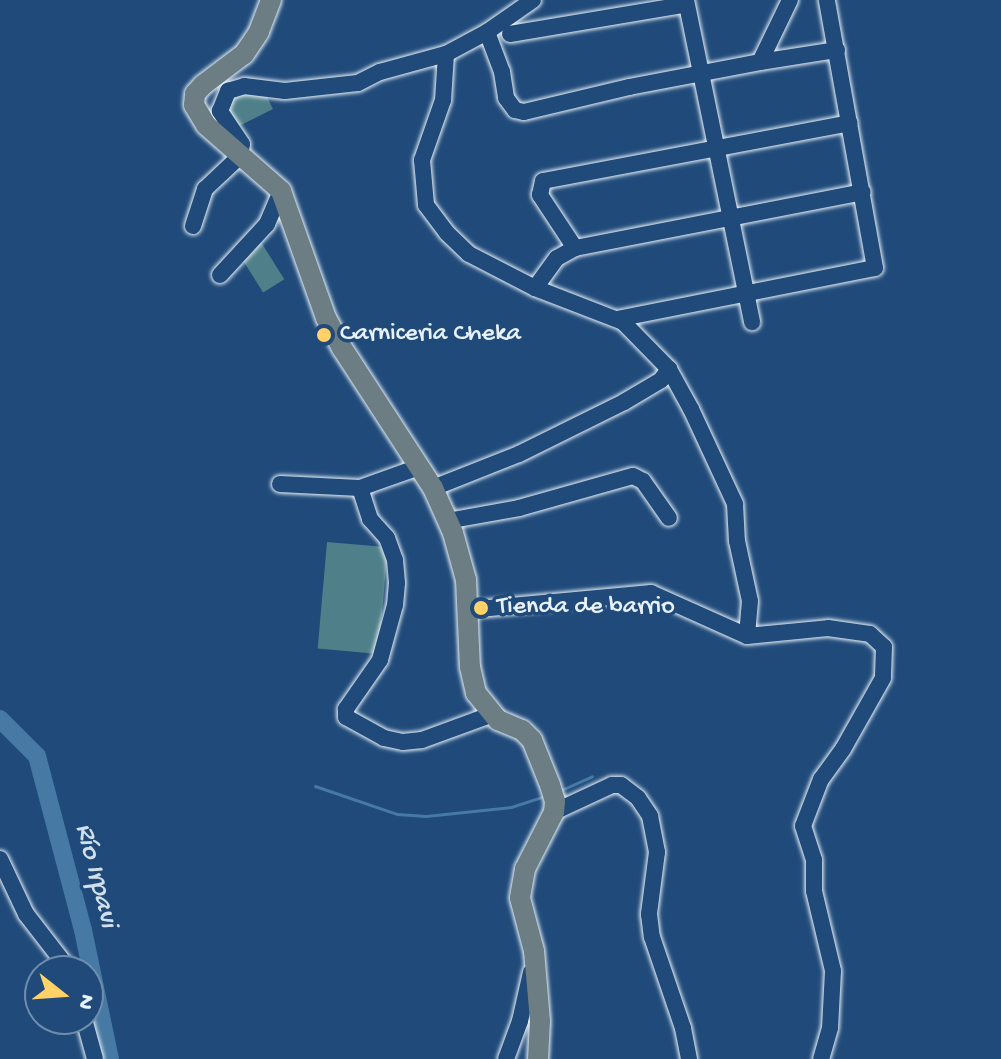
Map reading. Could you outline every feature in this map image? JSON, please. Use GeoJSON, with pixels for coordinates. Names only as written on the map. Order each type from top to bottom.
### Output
{"type":"FeatureCollection","features":[{"type":"Feature","properties":{"kind":"main road"},"geometry":{"type":"LineString","coordinates":[[271,0],[259,32],[244,54],[195,94],[194,105],[206,125],[281,191],[326,318],[433,488],[461,555],[468,610],[470,667],[476,693],[493,714],[522,730],[532,740],[553,799],[521,882],[520,898],[534,951],[540,1021],[538,1059]]}},
{"type":"Feature","properties":{"kind":"street"},"geometry":{"type":"LineString","coordinates":[[193,226],[205,189],[240,156],[242,144],[220,111],[225,95],[235,87],[285,91],[341,87],[380,72],[446,54],[487,32],[533,0]]}},
{"type":"Feature","properties":{"kind":"street"},"geometry":{"type":"LineString","coordinates":[[760,62],[790,0]]}},
{"type":"Feature","properties":{"kind":"street"},"geometry":{"type":"LineString","coordinates":[[617,319],[745,291],[875,268],[827,0]]}},
{"type":"Feature","properties":{"kind":"street"},"geometry":{"type":"LineString","coordinates":[[510,34],[685,2],[703,74],[752,322]]}},
{"type":"Feature","properties":{"kind":"street"},"geometry":{"type":"LineString","coordinates":[[487,32],[494,45],[506,98],[515,110],[524,112],[629,87],[837,50]]}},
{"type":"Feature","properties":{"kind":"street"},"geometry":{"type":"LineString","coordinates":[[446,54],[443,100],[422,160],[426,205],[447,233],[469,254],[535,288],[632,327],[669,369],[735,504],[737,541],[750,601],[747,636]]}},
{"type":"Feature","properties":{"kind":"street"},"geometry":{"type":"LineString","coordinates":[[575,248],[540,195],[543,181],[850,123]]}},
{"type":"Feature","properties":{"kind":"street"},"geometry":{"type":"LineString","coordinates":[[220,275],[267,224],[281,191]]}},
{"type":"Feature","properties":{"kind":"street"},"geometry":{"type":"LineString","coordinates":[[535,288],[557,258],[575,248],[732,220],[863,192]]}},
{"type":"Feature","properties":{"kind":"street"},"geometry":{"type":"LineString","coordinates":[[433,488],[519,454],[624,402],[661,380],[669,369]]}},
{"type":"Feature","properties":{"kind":"street"},"geometry":{"type":"LineString","coordinates":[[280,484],[360,488],[419,467]]}},
{"type":"Feature","properties":{"kind":"street"},"geometry":{"type":"LineString","coordinates":[[447,521],[519,508],[633,476],[643,481],[669,518]]}},
{"type":"Feature","properties":{"kind":"street"},"geometry":{"type":"LineString","coordinates":[[360,488],[370,519],[387,538],[395,560],[397,583],[395,605],[380,660],[346,709],[346,717],[384,738],[403,742],[422,740],[493,714]]}},
{"type":"Feature","properties":{"kind":"street"},"geometry":{"type":"LineString","coordinates":[[468,610],[651,593],[747,636],[828,628],[870,634],[884,647],[883,678],[843,749],[821,779],[803,826],[814,860],[814,891],[833,971],[830,1028],[821,1059]]}},
{"type":"Feature","properties":{"kind":"street"},"geometry":{"type":"LineString","coordinates":[[553,799],[621,785],[638,798],[650,816],[657,852],[649,914],[652,937],[683,1028],[689,1059]]}},
{"type":"Feature","properties":{"kind":"street"},"geometry":{"type":"LineString","coordinates":[[0,859],[26,914],[58,955]]}},
{"type":"Feature","properties":{"kind":"street"},"geometry":{"type":"LineString","coordinates":[[506,1059],[520,1021],[534,951]]}},
{"type":"Feature","properties":{"kind":"street"},"geometry":{"type":"LineString","coordinates":[[88,1035],[95,1059]]}},
{"type":"Feature","properties":{"kind":"green space"},"geometry":{"type":"Polygon","coordinates":[[[241,93],[266,95],[273,109],[239,126],[228,112],[231,98],[241,93]]]}},
{"type":"Feature","properties":{"kind":"green space"},"geometry":{"type":"Polygon","coordinates":[[[261,242],[284,279],[263,293],[240,255],[261,242]]]}},
{"type":"Feature","properties":{"kind":"green space"},"geometry":{"type":"Polygon","coordinates":[[[327,542],[388,547],[378,654],[318,649],[327,542]]]}},
{"type":"Feature","properties":{"kind":"waterway","name":"Río Irpavi"},"geometry":{"type":"LineString","coordinates":[[0,719],[37,756],[83,930],[110,1059]]}},
{"type":"Feature","properties":{"kind":"waterway"},"geometry":{"type":"LineString","coordinates":[[559,791],[592,776]]}},
{"type":"Feature","properties":{"kind":"waterway"},"geometry":{"type":"LineString","coordinates":[[315,786],[397,814],[426,816],[511,807],[545,796]]}},
{"type":"Feature","properties":{"kind":"place","name":"Carniceria Cheka"},"geometry":{"type":"Point","coordinates":[324,335]}},
{"type":"Feature","properties":{"kind":"place","name":"Tienda de barrio"},"geometry":{"type":"Point","coordinates":[481,608]}}]}
